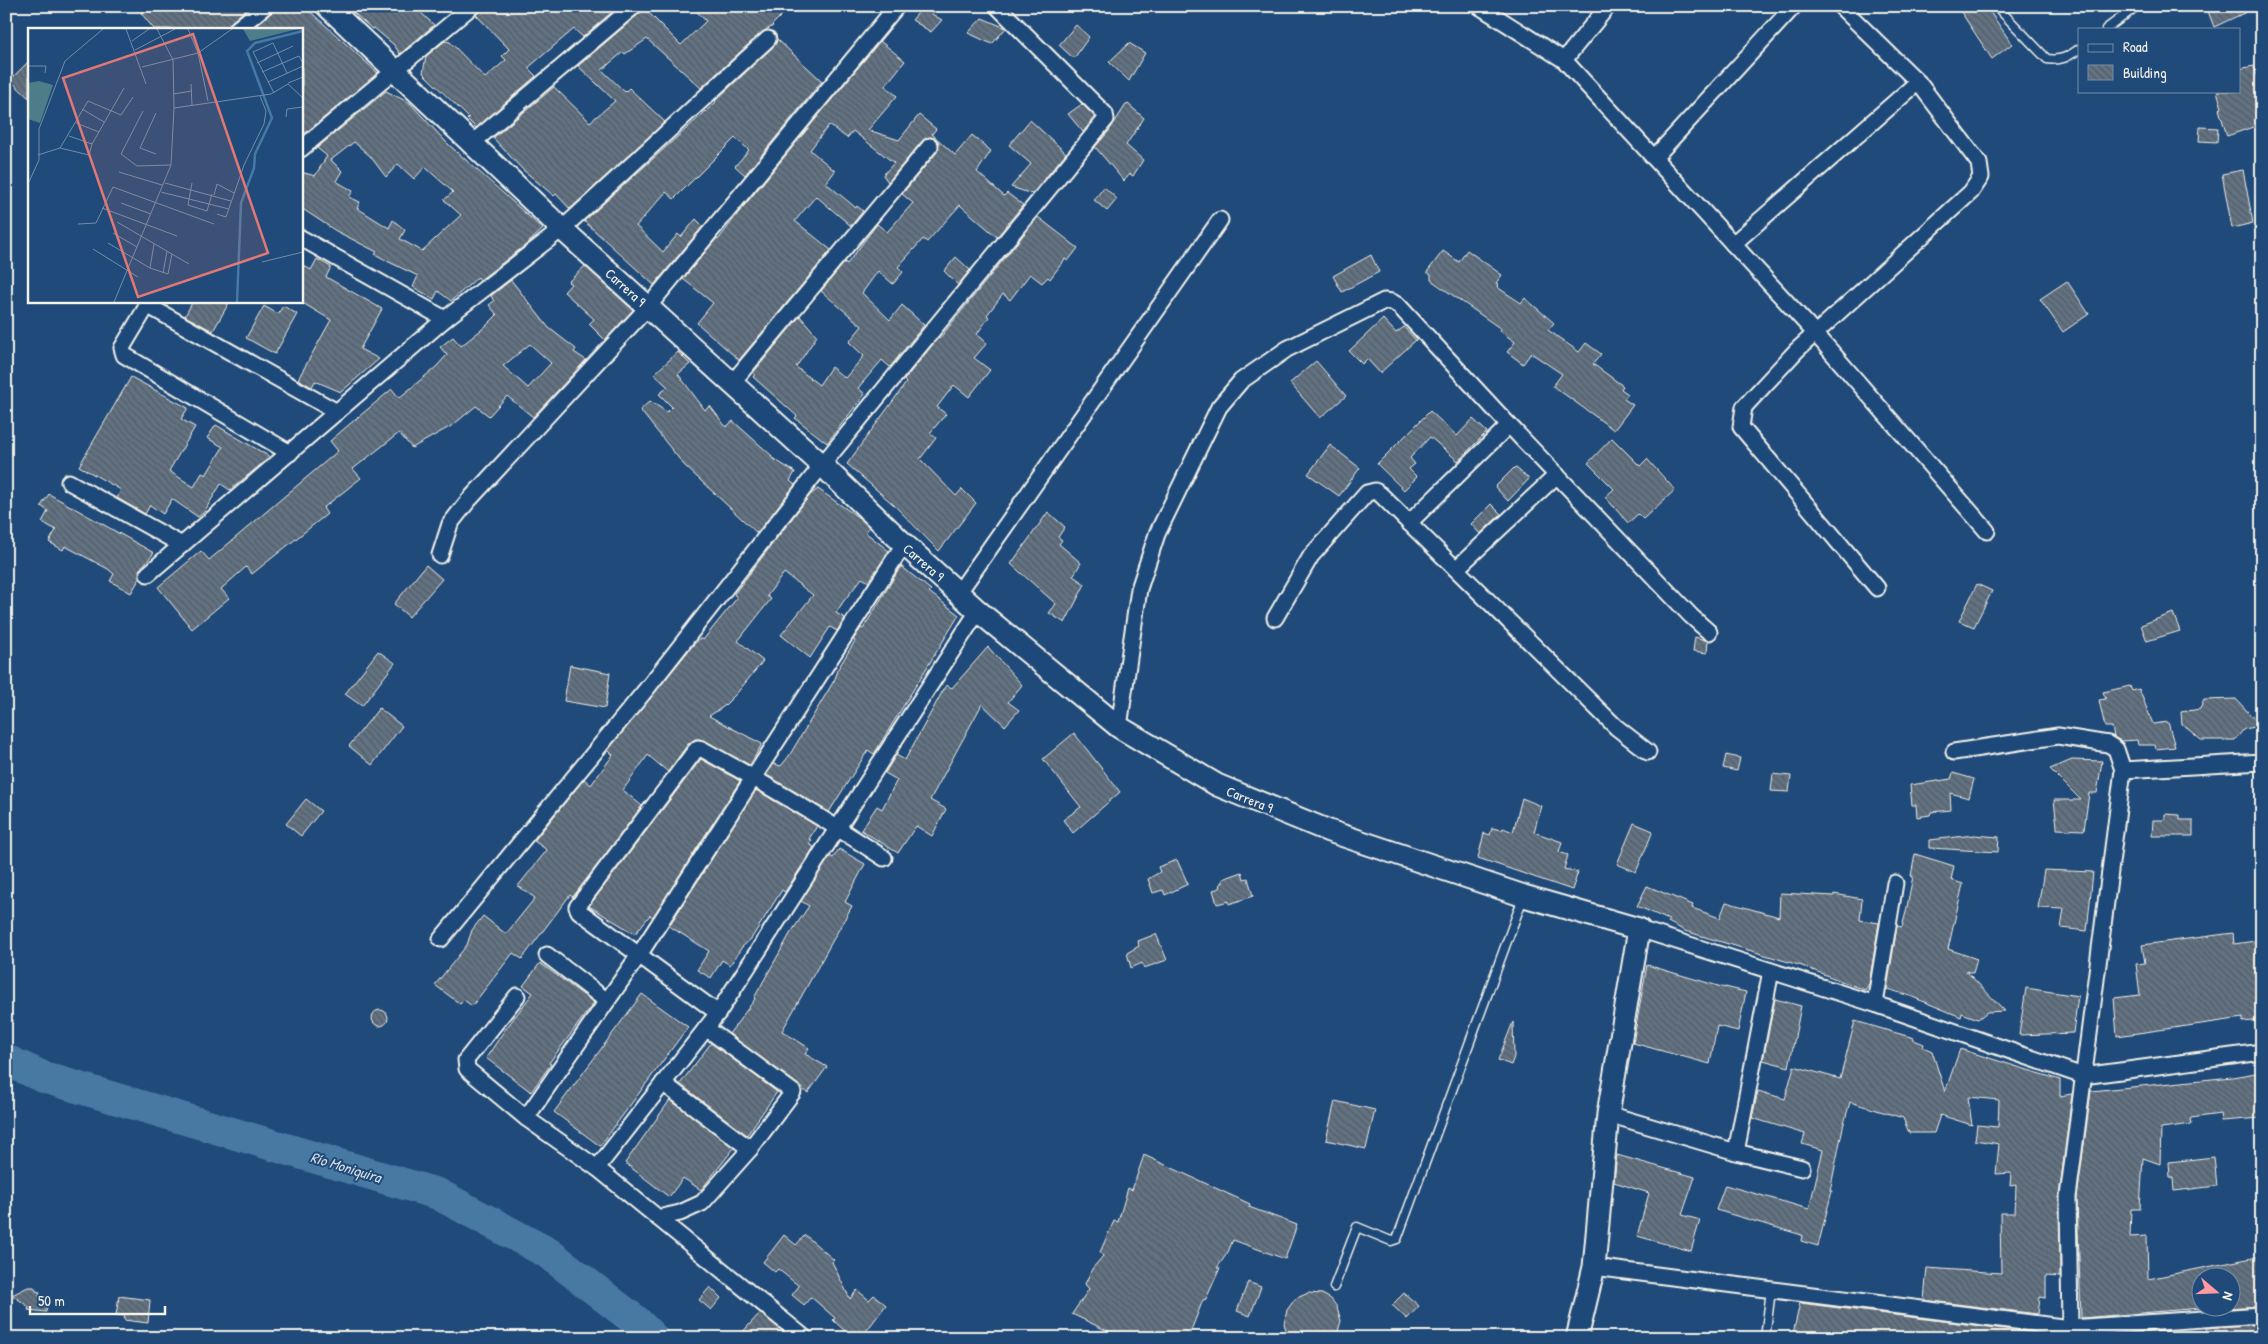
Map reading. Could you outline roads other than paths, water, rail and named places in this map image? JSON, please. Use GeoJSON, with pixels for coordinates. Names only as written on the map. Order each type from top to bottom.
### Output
{"type":"FeatureCollection","features":[{"type":"Feature","properties":{"kind":"main road","name":"Carrera 9"},"geometry":{"type":"LineString","coordinates":[[327,6],[562,229],[822,465],[904,544],[978,611],[1119,727],[1217,785],[1329,831],[1524,896],[1639,929]]}},
{"type":"Feature","properties":{"kind":"main road"},"geometry":{"type":"LineString","coordinates":[[1576,1338],[1594,1266],[1608,1114],[1639,929]]}},
{"type":"Feature","properties":{"kind":"street"},"geometry":{"type":"LineString","coordinates":[[238,28],[265,6]]}},
{"type":"Feature","properties":{"kind":"street"},"geometry":{"type":"LineString","coordinates":[[302,148],[472,6]]}},
{"type":"Feature","properties":{"kind":"street"},"geometry":{"type":"LineString","coordinates":[[471,144],[634,6]]}},
{"type":"Feature","properties":{"kind":"street"},"geometry":{"type":"LineString","coordinates":[[440,555],[450,524],[468,501],[648,307],[897,6]]}},
{"type":"Feature","properties":{"kind":"street"},"geometry":{"type":"LineString","coordinates":[[441,939],[649,686],[822,465],[1106,119],[1105,114],[997,6]]}},
{"type":"Feature","properties":{"kind":"street"},"geometry":{"type":"LineString","coordinates":[[1479,6],[1564,60],[1815,333],[1987,532]]}},
{"type":"Feature","properties":{"kind":"street"},"geometry":{"type":"LineString","coordinates":[[1564,60],[1608,6]]}},
{"type":"Feature","properties":{"kind":"street"},"geometry":{"type":"LineString","coordinates":[[1654,158],[1794,6]]}},
{"type":"Feature","properties":{"kind":"street"},"geometry":{"type":"LineString","coordinates":[[1840,6],[1918,82],[1979,163],[1982,177],[1971,192],[1815,333],[1774,373],[1744,407],[1741,426],[1877,588]]}},
{"type":"Feature","properties":{"kind":"street"},"geometry":{"type":"LineString","coordinates":[[148,574],[445,319],[562,229],[768,39]]}},
{"type":"Feature","properties":{"kind":"street"},"geometry":{"type":"LineString","coordinates":[[1733,244],[1918,82]]}},
{"type":"Feature","properties":{"kind":"street"},"geometry":{"type":"LineString","coordinates":[[732,383],[930,146]]}},
{"type":"Feature","properties":{"kind":"street"},"geometry":{"type":"LineString","coordinates":[[959,592],[1220,220]]}},
{"type":"Feature","properties":{"kind":"street"},"geometry":{"type":"LineString","coordinates":[[302,239],[445,319]]}},
{"type":"Feature","properties":{"kind":"street"},"geometry":{"type":"LineString","coordinates":[[1119,727],[1139,589],[1157,534],[1219,406],[1241,381],[1287,349],[1384,301],[1392,302],[1399,306],[1557,476],[1691,616],[1710,632]]}},
{"type":"Feature","properties":{"kind":"street"},"geometry":{"type":"LineString","coordinates":[[290,453],[124,356],[122,348],[149,303],[337,412]]}},
{"type":"Feature","properties":{"kind":"street"},"geometry":{"type":"LineString","coordinates":[[1409,523],[1509,425]]}},
{"type":"Feature","properties":{"kind":"street"},"geometry":{"type":"LineString","coordinates":[[1456,569],[1557,476]]}},
{"type":"Feature","properties":{"kind":"street"},"geometry":{"type":"LineString","coordinates":[[69,482],[182,545]]}},
{"type":"Feature","properties":{"kind":"street"},"geometry":{"type":"LineString","coordinates":[[1275,618],[1311,556],[1367,492],[1375,491],[1381,494],[1616,727],[1648,752]]}},
{"type":"Feature","properties":{"kind":"street"},"geometry":{"type":"LineString","coordinates":[[526,1118],[639,955],[904,544]]}},
{"type":"Feature","properties":{"kind":"street"},"geometry":{"type":"LineString","coordinates":[[597,1168],[718,1012],[978,611]]}},
{"type":"Feature","properties":{"kind":"street"},"geometry":{"type":"LineString","coordinates":[[1954,752],[2058,736],[2108,744],[2116,749],[2123,770],[2082,1076],[2068,1197],[2071,1333]]}},
{"type":"Feature","properties":{"kind":"street"},"geometry":{"type":"LineString","coordinates":[[718,1012],[579,912],[577,907],[698,748],[753,777],[884,858]]}},
{"type":"Feature","properties":{"kind":"street"},"geometry":{"type":"LineString","coordinates":[[2123,770],[2262,762]]}},
{"type":"Feature","properties":{"kind":"street"},"geometry":{"type":"LineString","coordinates":[[1875,1004],[1896,882]]}},
{"type":"Feature","properties":{"kind":"street"},"geometry":{"type":"LineString","coordinates":[[1639,929],[1875,1004],[2082,1076],[2262,1052]]}},
{"type":"Feature","properties":{"kind":"street"},"geometry":{"type":"LineString","coordinates":[[547,955],[607,1001]]}},
{"type":"Feature","properties":{"kind":"street"},"geometry":{"type":"LineString","coordinates":[[1736,1152],[1772,971]]}},
{"type":"Feature","properties":{"kind":"street"},"geometry":{"type":"LineString","coordinates":[[517,996],[466,1060],[465,1065],[526,1118],[597,1168],[805,1338]]}},
{"type":"Feature","properties":{"kind":"street"},"geometry":{"type":"LineString","coordinates":[[658,1218],[680,1213],[702,1203],[750,1149],[793,1092],[706,1028]]}},
{"type":"Feature","properties":{"kind":"street"},"geometry":{"type":"LineString","coordinates":[[663,1084],[750,1149]]}},
{"type":"Feature","properties":{"kind":"street"},"geometry":{"type":"LineString","coordinates":[[1608,1114],[1736,1152],[1802,1168]]}},
{"type":"Feature","properties":{"kind":"street"},"geometry":{"type":"LineString","coordinates":[[1594,1266],[2071,1333],[2262,1315]]}},
{"type":"Feature","properties":{"kind":"lane"},"geometry":{"type":"LineString","coordinates":[[1996,6],[2047,59],[2067,58],[2078,50]]}},
{"type":"Feature","properties":{"kind":"lane"},"geometry":{"type":"LineString","coordinates":[[2107,28],[2137,6]]}},
{"type":"Feature","properties":{"kind":"lane"},"geometry":{"type":"LineString","coordinates":[[1334,1288],[1357,1227],[1391,1241],[1397,1239],[1524,896]]}},
{"type":"Feature","properties":{"kind":"lane"},"geometry":{"type":"LineString","coordinates":[[1765,1338],[1771,1290]]}},
{"type":"Feature","properties":{"kind":"waterway","name":"Río Moniquira"},"geometry":{"type":"LineString","coordinates":[[6,1060],[43,1077],[438,1194],[548,1253],[637,1322],[653,1338]]}}]}
